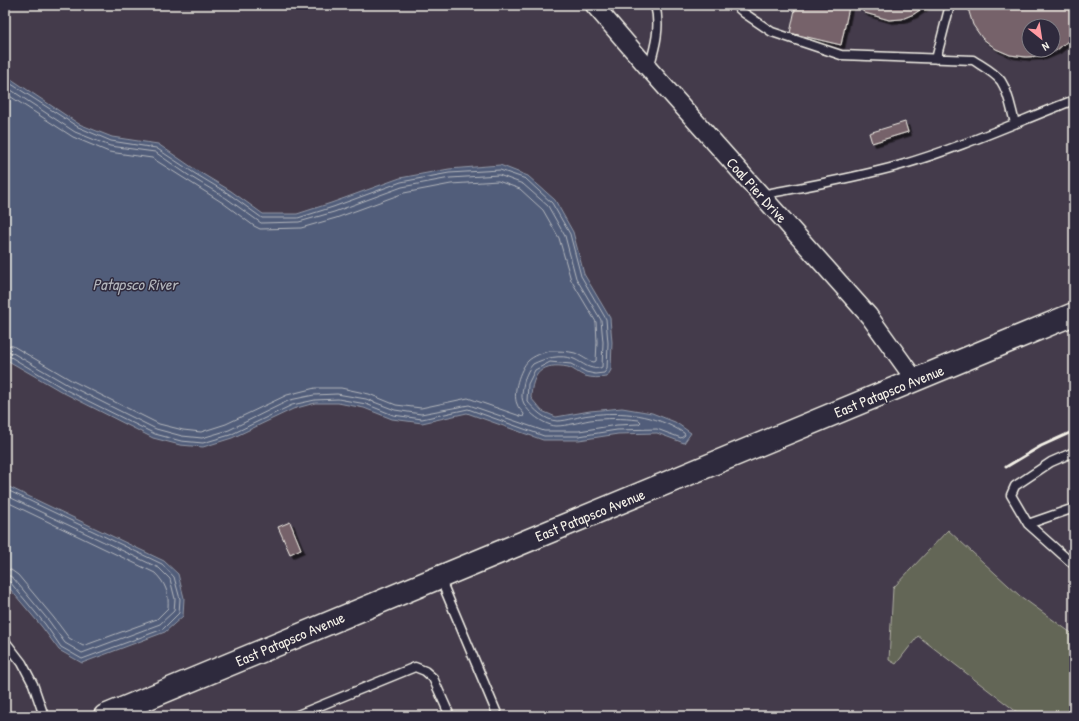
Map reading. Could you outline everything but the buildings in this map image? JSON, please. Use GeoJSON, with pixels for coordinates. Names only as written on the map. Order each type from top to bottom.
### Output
{"type":"FeatureCollection","features":[{"type":"Feature","properties":{"kind":"street","name":"Coal Pier Drive"},"geometry":{"type":"LineString","coordinates":[[594,5],[869,316],[915,380]]}},
{"type":"Feature","properties":{"kind":"street","name":"East Patapsco Avenue"},"geometry":{"type":"LineString","coordinates":[[105,716],[1074,314]]}},
{"type":"Feature","properties":{"kind":"lane"},"geometry":{"type":"LineString","coordinates":[[649,69],[656,46],[658,28],[655,5]]}},
{"type":"Feature","properties":{"kind":"lane"},"geometry":{"type":"LineString","coordinates":[[735,5],[772,32],[841,55],[973,60],[1000,81],[1008,96],[1015,123]]}},
{"type":"Feature","properties":{"kind":"lane"},"geometry":{"type":"LineString","coordinates":[[936,59],[950,5]]}},
{"type":"Feature","properties":{"kind":"lane"},"geometry":{"type":"LineString","coordinates":[[761,195],[838,181],[901,165],[958,145],[1074,100]]}},
{"type":"Feature","properties":{"kind":"lane"},"geometry":{"type":"LineString","coordinates":[[1074,452],[1051,462],[1015,486],[1011,495],[1028,524],[1074,566]]}},
{"type":"Feature","properties":{"kind":"lane"},"geometry":{"type":"LineString","coordinates":[[1028,524],[1074,508]]}},
{"type":"Feature","properties":{"kind":"lane"},"geometry":{"type":"LineString","coordinates":[[440,577],[498,716]]}},
{"type":"Feature","properties":{"kind":"lane"},"geometry":{"type":"LineString","coordinates":[[5,641],[22,663],[33,684],[44,716]]}},
{"type":"Feature","properties":{"kind":"lane"},"geometry":{"type":"LineString","coordinates":[[295,716],[415,667],[425,671],[433,678],[450,716]]}},
{"type":"Feature","properties":{"kind":"green space"},"geometry":{"type":"Polygon","coordinates":[[[948,530],[1020,596],[1074,635],[1074,716],[1022,716],[918,636],[896,664],[889,660],[893,588],[948,530]]]}},
{"type":"Feature","properties":{"kind":"water","name":"Patapsco River"},"geometry":{"type":"Polygon","coordinates":[[[5,75],[79,124],[112,137],[158,144],[196,170],[231,191],[263,214],[297,214],[400,178],[449,169],[500,165],[528,176],[555,200],[573,232],[584,274],[610,318],[612,342],[611,370],[607,377],[588,377],[568,367],[551,366],[540,371],[536,376],[531,398],[542,411],[556,417],[590,411],[622,408],[652,413],[675,422],[691,433],[684,443],[657,433],[618,434],[579,440],[543,440],[467,413],[422,423],[392,419],[364,408],[338,403],[315,403],[293,409],[232,438],[203,447],[180,445],[153,438],[64,393],[5,359],[5,75]]]}},
{"type":"Feature","properties":{"kind":"water"},"geometry":{"type":"Polygon","coordinates":[[[5,485],[164,561],[178,574],[184,598],[183,616],[165,632],[82,663],[59,650],[5,583],[5,485]]]}},
{"type":"Feature","properties":{"kind":"railway"},"geometry":{"type":"LineString","coordinates":[[1006,467],[1041,446],[1074,431]]}}]}
